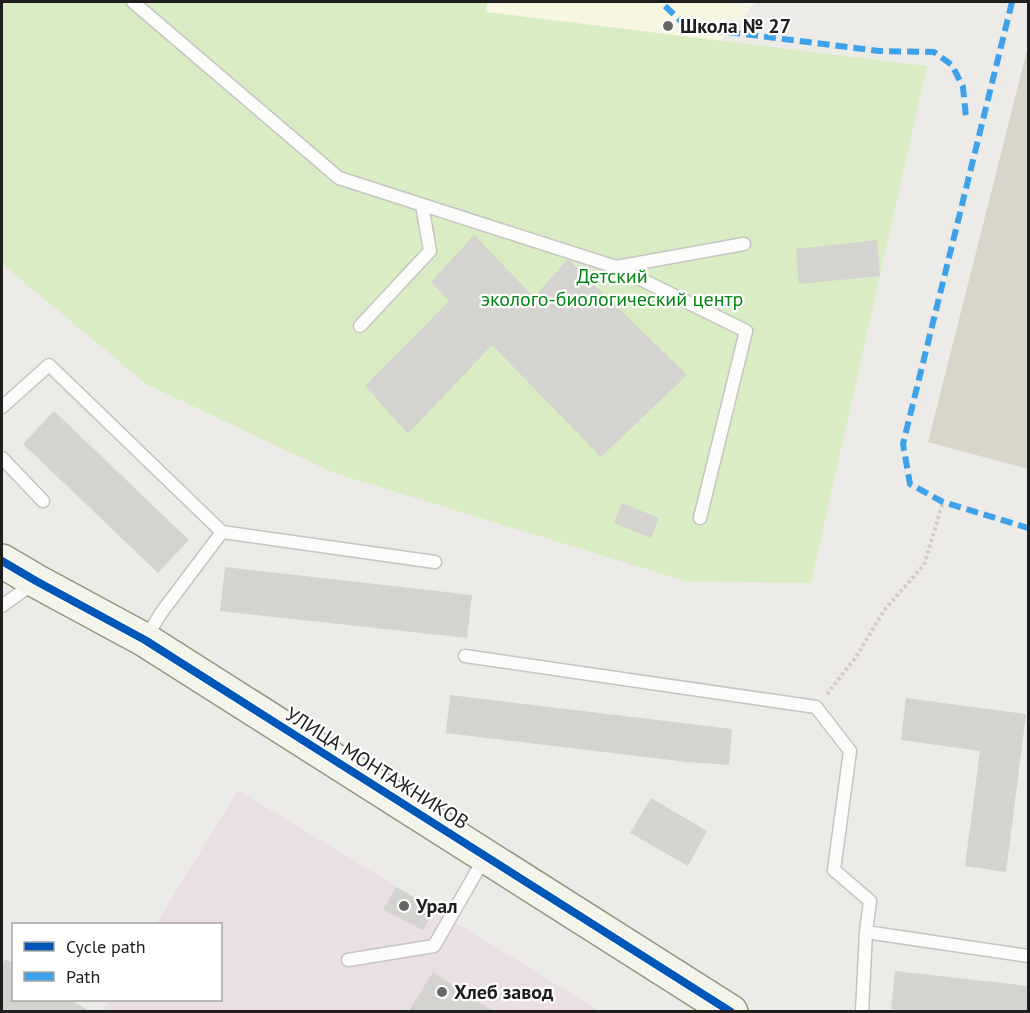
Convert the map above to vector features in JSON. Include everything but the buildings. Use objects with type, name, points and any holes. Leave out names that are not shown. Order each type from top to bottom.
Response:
[{"type":"street","name":"УЛИЦА МОНТАЖНИКОВ","points":[[2,561],[145,640],[731,1011]]},
{"type":"lane","points":[[134,2],[339,177],[616,267],[746,331],[700,518]]},
{"type":"lane","points":[[360,326],[430,251],[422,205]]},
{"type":"lane","points":[[616,267],[744,244]]},
{"type":"lane","points":[[2,407],[49,365],[222,531],[435,562]]},
{"type":"lane","points":[[2,459],[43,501]]},
{"type":"lane","points":[[145,640],[161,613],[222,531]]},
{"type":"lane","points":[[2,606],[36,581]]},
{"type":"lane","points":[[465,656],[816,707],[850,751],[834,870],[870,901],[862,1011]]},
{"type":"lane","points":[[348,960],[434,946],[486,856]]},
{"type":"lane","points":[[866,932],[1029,956]]},
{"type":"path","points":[[816,707],[856,657],[885,609],[924,565],[943,502]]},
{"type":"shaded area","name":"Школа № 27","points":[[487,2],[756,2],[721,41],[486,12]]},
{"type":"shaded area","points":[[1028,47],[1028,469],[928,442]]},
{"type":"shaded area","points":[[238,790],[600,1011],[103,1012],[109,1001],[222,1001],[222,923],[157,923]]},
{"type":"green space","name":"Детский эколого-биологический центр","points":[[2,2],[487,2],[486,12],[927,66],[811,583],[685,581],[334,473],[146,384],[2,264]]},
{"type":"marked path","points":[[1012,2],[903,444],[910,484],[943,502],[1028,528]]},
{"type":"marked path","points":[[665,6],[687,27],[879,51],[934,52],[952,65],[963,87],[966,117]]},
{"type":"cycle path","points":[[2,561],[145,640],[731,1012]]},
{"type":"place","name":"Школа № 27","points":[[668,26]]},
{"type":"place","name":"Урал","points":[[404,906]]},
{"type":"place","name":"Хлеб завод","points":[[442,992]]}]
